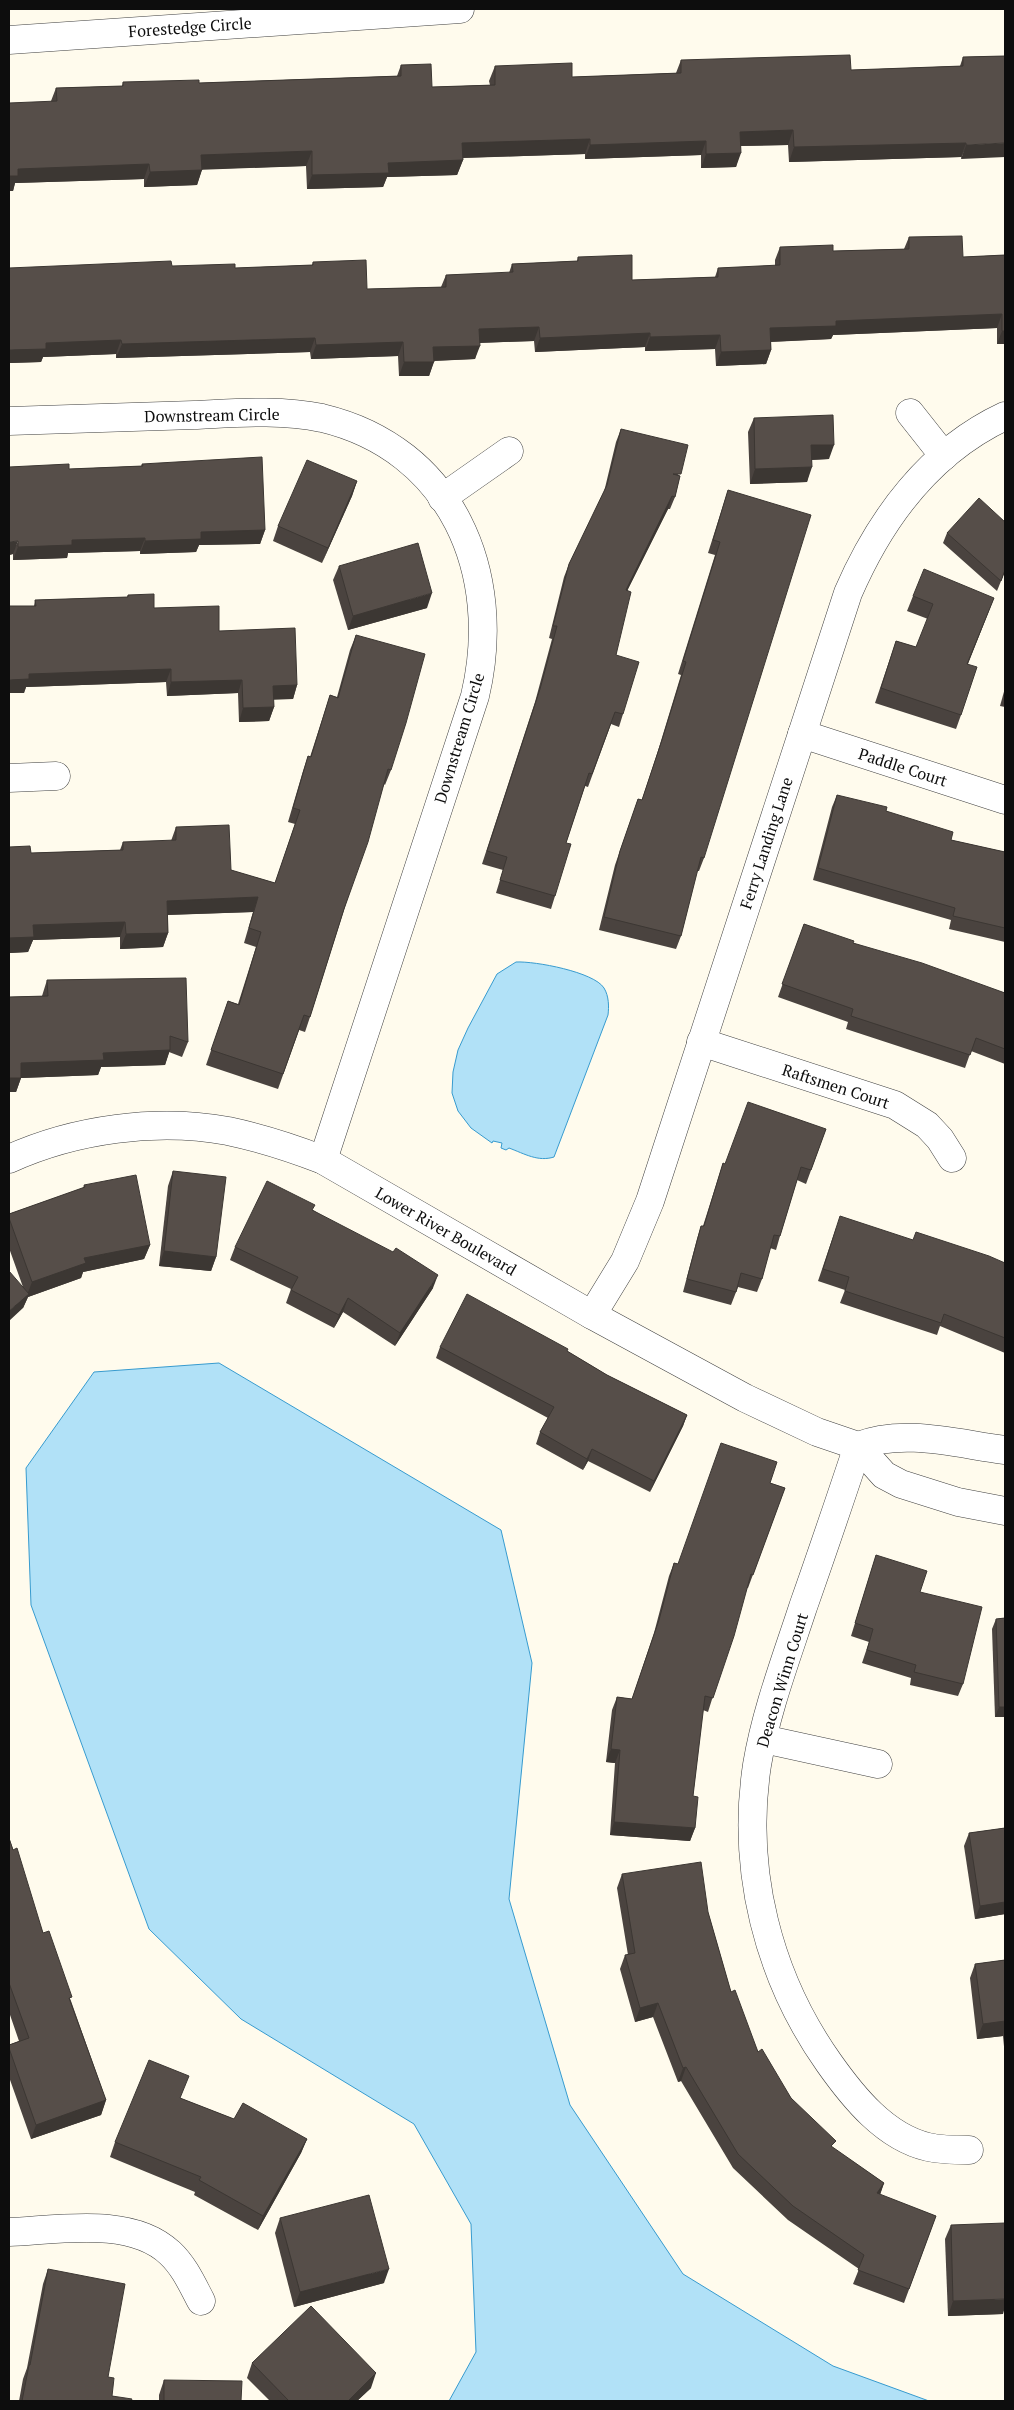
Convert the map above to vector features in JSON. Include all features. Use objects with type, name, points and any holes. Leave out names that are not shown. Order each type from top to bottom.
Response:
[{"type":"street","name":"Forestedge Circle","points":[[9,40],[460,9]]},
{"type":"street","name":"Downstream Circle","points":[[9,421],[268,412],[304,415],[349,427],[374,438],[412,465],[456,516],[475,563],[484,618],[481,670],[472,705],[323,1160]]},
{"type":"street","points":[[910,414],[944,456]]},
{"type":"street","name":"Ferry Landing Lane","points":[[592,1315],[625,1261],[638,1231],[848,593],[859,569],[884,523],[930,469],[944,456],[977,432],[1005,416]]},
{"type":"street","points":[[442,498],[509,452]]},
{"type":"street","name":"Paddle Court","points":[[802,734],[1005,800]]},
{"type":"street","points":[[9,778],[56,776]]},
{"type":"street","name":"Raftsmen Court","points":[[701,1042],[895,1105],[927,1125],[940,1139],[952,1158]]},
{"type":"street","name":"Lower River Boulevard","points":[[9,1159],[59,1141],[92,1133],[159,1126],[227,1131],[258,1138],[323,1160],[592,1315],[783,1417],[858,1446],[884,1475],[901,1484],[958,1502],[1005,1512]]},
{"type":"street","points":[[858,1446],[875,1440],[911,1438],[1005,1450]]},
{"type":"street","name":"Deacon Winn Court","points":[[858,1446],[788,1653],[757,1764],[752,1817],[752,1842],[758,1895],[773,1953],[802,2019],[820,2050],[851,2092],[887,2127],[905,2138],[927,2147],[969,2150]]},
{"type":"street","points":[[763,1739],[878,1764]]},
{"type":"street","points":[[9,2232],[97,2228],[137,2234],[169,2252],[181,2266],[201,2301]]},
{"type":"water","points":[[516,962],[536,963],[577,972],[598,982],[606,991],[608,998],[608,1015],[554,1157],[542,1159],[531,1157],[509,1148],[506,1150],[501,1148],[502,1143],[493,1141],[492,1143],[471,1128],[458,1111],[452,1093],[453,1072],[458,1050],[468,1028],[497,974]]},
{"type":"water","points":[[219,1363],[501,1530],[532,1663],[509,1899],[570,2105],[683,2274],[833,2366],[929,2401],[449,2401],[476,2352],[471,2224],[414,2124],[241,2019],[149,1929],[31,1605],[26,1468],[94,1372]]},
{"type":"building","points":[[850,55],[851,70],[963,66],[963,57],[1005,56],[1005,143],[794,147],[793,130],[740,132],[741,153],[706,154],[706,141],[590,145],[590,139],[462,143],[463,160],[388,163],[389,173],[312,175],[312,151],[201,155],[202,170],[150,172],[149,164],[18,169],[18,176],[9,176],[9,103],[57,101],[56,88],[123,86],[123,82],[199,80],[199,83],[401,76],[401,65],[431,64],[432,87],[495,85],[495,66],[572,63],[572,77],[681,73],[681,60]]},
{"type":"building","points":[[962,236],[963,257],[1005,255],[1005,331],[1002,331],[1002,314],[836,321],[836,326],[770,328],[771,350],[721,352],[720,335],[650,337],[650,333],[540,338],[539,327],[479,329],[480,346],[433,347],[434,362],[404,362],[403,342],[316,345],[315,338],[122,344],[121,340],[46,343],[46,349],[9,350],[9,268],[171,261],[172,266],[235,264],[235,268],[313,265],[313,262],[366,260],[367,289],[446,287],[446,275],[513,272],[512,264],[578,261],[578,257],[632,255],[632,280],[718,277],[718,268],[780,265],[780,247],[833,245],[833,251],[909,249],[909,237]]},
{"type":"building","points":[[833,415],[834,445],[811,445],[812,467],[755,469],[754,418]]},
{"type":"building","points":[[621,429],[688,445],[681,474],[673,474],[680,476],[675,497],[672,496],[626,590],[631,592],[616,655],[639,662],[623,714],[615,712],[592,774],[589,773],[566,843],[571,844],[555,896],[500,880],[507,857],[487,851],[540,689],[557,626],[553,626],[569,564],[607,485]]},
{"type":"building","points":[[262,457],[265,530],[201,532],[201,539],[145,541],[145,538],[72,540],[72,545],[18,547],[18,541],[9,542],[9,467],[69,464],[69,469],[143,466],[142,464]]},
{"type":"building","points":[[307,460],[357,481],[328,548],[278,526]]},
{"type":"building","points":[[728,490],[811,515],[704,858],[701,857],[681,936],[604,917],[620,851],[638,799],[642,800],[686,662],[683,661],[720,542],[713,540]]},
{"type":"building","points":[[979,498],[1005,522],[1005,570],[1001,581],[947,533]]},
{"type":"building","points":[[418,543],[432,593],[353,616],[339,566]]},
{"type":"building","points":[[924,569],[994,598],[967,664],[977,667],[961,715],[881,688],[896,641],[916,647],[933,604],[913,596]]},
{"type":"building","points":[[154,594],[154,608],[219,606],[219,631],[295,628],[297,685],[273,686],[274,707],[243,708],[242,680],[171,682],[171,669],[29,674],[29,679],[9,680],[9,606],[36,606],[35,600],[128,597],[128,595]]},
{"type":"building","points":[[356,635],[425,654],[406,723],[391,770],[388,769],[368,842],[344,909],[310,1017],[304,1015],[283,1074],[211,1050],[228,1001],[239,1005],[261,932],[249,928],[258,897],[167,901],[168,933],[126,934],[125,922],[33,925],[34,937],[9,938],[9,847],[30,846],[31,853],[123,850],[123,842],[176,840],[176,827],[229,825],[231,870],[275,883],[300,810],[293,808],[308,756],[311,757],[330,695],[338,698]]},
{"type":"building","points":[[837,795],[887,807],[886,811],[953,832],[951,840],[1005,852],[1005,928],[953,916],[955,908],[818,868]]},
{"type":"building","points":[[804,924],[854,941],[853,943],[922,963],[1005,993],[1005,1049],[976,1038],[970,1055],[851,1016],[853,1009],[782,984]]},
{"type":"building","points":[[186,978],[188,1042],[170,1036],[170,1050],[103,1053],[104,1060],[21,1063],[21,1078],[9,1078],[9,997],[48,996],[47,980]]},
{"type":"building","points":[[748,1102],[826,1129],[811,1170],[801,1167],[780,1236],[774,1235],[762,1279],[741,1273],[736,1292],[687,1279],[701,1226],[704,1226],[723,1163],[725,1164]]},
{"type":"building","points":[[173,1171],[226,1177],[216,1257],[164,1251]]},
{"type":"building","points":[[136,1175],[150,1245],[84,1258],[86,1263],[32,1282],[9,1214],[85,1187],[84,1185]]},
{"type":"building","points":[[267,1181],[315,1205],[312,1210],[393,1252],[396,1248],[438,1275],[400,1333],[348,1298],[339,1315],[291,1290],[298,1277],[235,1247]]},
{"type":"building","points":[[840,1216],[913,1240],[916,1232],[1005,1263],[1005,1338],[944,1314],[941,1323],[845,1291],[849,1277],[823,1269]]},
{"type":"building","points":[[9,1271],[29,1294],[9,1311]]},
{"type":"building","points":[[467,1294],[568,1349],[567,1351],[607,1375],[687,1415],[654,1481],[592,1449],[587,1459],[540,1432],[554,1407],[440,1347]]},
{"type":"building","points":[[721,1443],[777,1462],[770,1483],[785,1488],[753,1575],[751,1574],[734,1636],[713,1698],[705,1696],[693,1796],[698,1797],[695,1828],[614,1822],[620,1750],[611,1749],[617,1697],[632,1699],[659,1620],[674,1563],[678,1564]]},
{"type":"building","points":[[876,1555],[927,1571],[920,1592],[982,1607],[963,1684],[914,1672],[916,1665],[867,1650],[873,1629],[855,1623]]},
{"type":"building","points":[[1005,1618],[1005,1707],[999,1707],[996,1619]]},
{"type":"building","points":[[1005,1828],[1005,1902],[980,1906],[969,1833]]},
{"type":"building","points":[[9,1838],[13,1850],[17,1848],[43,1933],[49,1931],[72,1997],[69,1998],[106,2100],[36,2125],[9,2048],[9,2045],[29,2038],[9,1983]]},
{"type":"building","points":[[701,1862],[708,1912],[731,1992],[735,1990],[758,2052],[762,2049],[791,2098],[836,2141],[831,2146],[884,2183],[877,2193],[936,2216],[909,2289],[858,2270],[864,2255],[793,2206],[738,2154],[686,2067],[683,2068],[658,2003],[640,2008],[625,1955],[635,1953],[622,1874]]},
{"type":"building","points":[[1005,1960],[1005,2021],[983,2024],[975,1964]]},
{"type":"building","points":[[149,2060],[189,2076],[180,2098],[234,2119],[243,2103],[307,2139],[263,2216],[199,2180],[201,2177],[115,2142]]},
{"type":"building","points":[[369,2195],[389,2269],[300,2292],[280,2218]]},
{"type":"building","points":[[1005,2223],[1005,2299],[953,2301],[951,2225]]},
{"type":"building","points":[[48,2269],[125,2284],[108,2377],[114,2378],[112,2396],[132,2399],[131,2401],[22,2401]]},
{"type":"building","points":[[311,2306],[376,2373],[348,2401],[289,2401],[252,2363]]},
{"type":"building","points":[[164,2380],[242,2381],[241,2401],[164,2401]]}]
